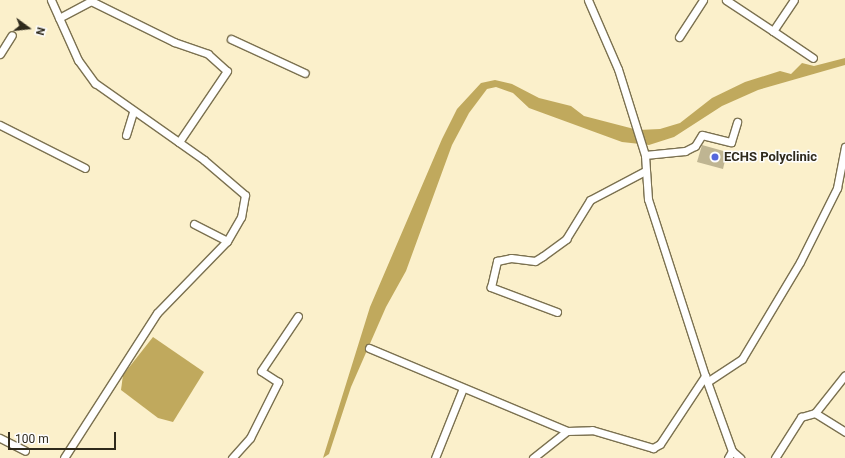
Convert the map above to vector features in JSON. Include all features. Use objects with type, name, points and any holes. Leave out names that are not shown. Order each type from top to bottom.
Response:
[{"type":"street","points":[[51,0],[78,60],[96,83],[133,112],[179,142],[245,194],[241,217],[227,241],[157,313],[64,458]]},
{"type":"street","points":[[59,18],[92,0],[174,42],[208,54],[227,71],[179,142]]},
{"type":"street","points":[[588,0],[618,69],[638,130],[645,155],[648,199],[706,379],[732,450],[740,458]]},
{"type":"street","points":[[679,37],[703,0]]},
{"type":"street","points":[[726,0],[813,58]]},
{"type":"street","points":[[773,31],[794,0]]},
{"type":"street","points":[[0,54],[12,35]]},
{"type":"street","points":[[231,39],[305,73]]},
{"type":"street","points":[[126,135],[133,112]]},
{"type":"street","points":[[645,155],[685,151],[695,146],[702,135],[731,142],[737,122]]},
{"type":"street","points":[[0,125],[85,168]]},
{"type":"street","points":[[369,348],[568,431],[592,430],[653,448],[660,444],[706,379],[742,358],[800,262],[837,188],[845,147]]},
{"type":"street","points":[[557,312],[491,287],[497,261],[511,258],[535,260],[543,256],[566,240],[590,200],[645,171]]},
{"type":"street","points":[[194,224],[227,241]]},
{"type":"street","points":[[232,458],[250,438],[278,382],[261,371],[298,316]]},
{"type":"street","points":[[775,458],[801,417],[815,413],[845,375]]},
{"type":"street","points":[[435,458],[463,388]]},
{"type":"street","points":[[815,413],[845,432]]},
{"type":"street","points":[[532,458],[568,431]]},
{"type":"street","points":[[0,438],[25,451]]},
{"type":"street","points":[[728,458],[732,450]]},
{"type":"shaded area","points":[[845,58],[845,65],[758,90],[722,106],[674,137],[649,145],[622,142],[529,108],[513,93],[496,87],[487,89],[469,113],[452,145],[406,271],[386,307],[351,387],[329,454],[323,458],[370,307],[442,139],[457,109],[481,83],[495,80],[512,84],[539,98],[571,106],[584,116],[638,130],[660,129],[680,123],[712,98],[745,82],[780,71],[791,74],[802,63],[814,66]]},
{"type":"shaded area","points":[[153,337],[204,372],[173,422],[158,418],[121,390],[123,375]]},
{"type":"building","points":[[702,145],[727,152],[723,169],[697,162]]},
{"type":"place","name":"ECHS Polyclinic","points":[[715,157]]}]
